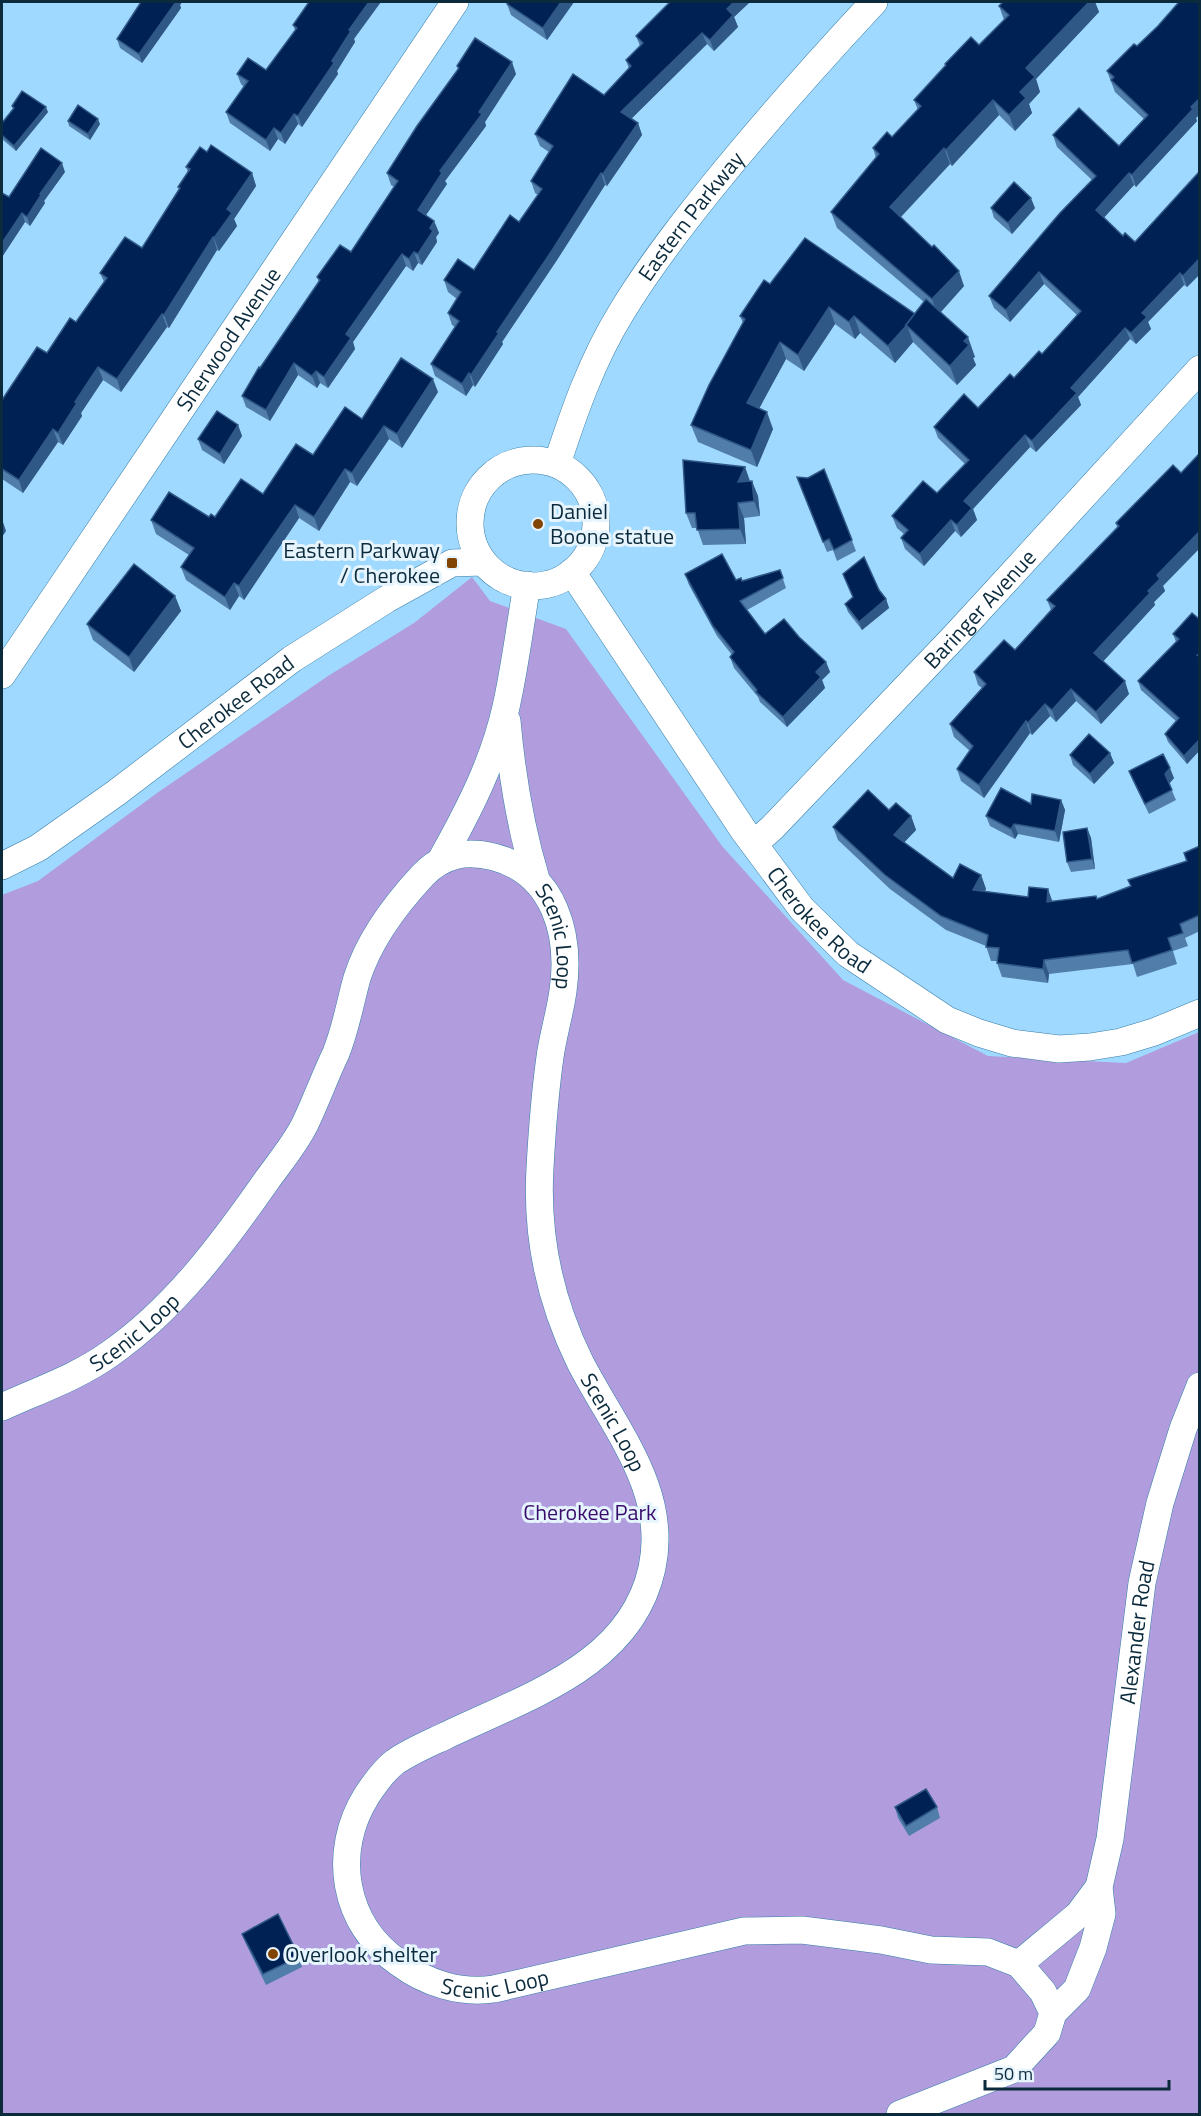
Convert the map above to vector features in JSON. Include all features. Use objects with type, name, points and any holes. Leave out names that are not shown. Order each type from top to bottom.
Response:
[{"type":"street","name":"Sherwood Avenue","points":[[2,675],[455,2]]},
{"type":"street","name":"Eastern Parkway","points":[[557,464],[578,400],[592,368],[620,315],[661,251],[748,143],[874,2]]},
{"type":"street","name":"Baringer Avenue","points":[[754,844],[772,828],[955,636],[1200,369]]},
{"type":"street","points":[[535,459],[557,464],[578,478],[590,495],[596,526],[590,551],[572,572],[553,582],[532,586],[506,580],[483,562],[471,539],[471,507],[485,481],[505,465],[535,459]]},
{"type":"street","name":"Cherokee Road","points":[[2,866],[38,848],[116,793],[292,659],[387,599],[452,563],[483,562]]},
{"type":"street","name":"Cherokee Road","points":[[572,572],[754,844],[802,909],[848,954],[947,1020],[1012,1043],[1059,1049],[1090,1047],[1121,1042],[1154,1032],[1200,1013]]},
{"type":"street","points":[[442,858],[475,798],[506,708],[527,585]]},
{"type":"street","points":[[506,708],[513,782],[521,824],[536,879]]},
{"type":"street","name":"Scenic Loop","points":[[2,1407],[75,1375],[110,1354],[162,1310],[198,1272],[246,1210],[303,1129],[343,1035],[359,973],[372,943],[424,874],[442,858],[462,853],[493,857],[520,868],[536,879],[552,904],[563,936],[566,956],[564,989],[550,1056],[541,1147],[539,1215],[542,1245],[549,1280],[571,1341],[626,1442],[647,1488],[655,1522],[652,1568],[633,1618],[617,1639],[599,1655],[553,1684],[421,1747],[391,1765],[381,1775],[356,1815],[347,1845],[346,1876],[357,1910],[374,1939],[385,1952],[404,1967],[440,1984],[476,1991],[568,1973],[744,1931],[802,1930],[881,1940],[931,1950],[988,1952],[1019,1964],[1043,1992],[1053,2013]]},
{"type":"street","name":"Alexander Road","points":[[1053,2013],[1077,1989],[1093,1948],[1102,1914],[1099,1887],[1110,1839],[1142,1583],[1160,1503],[1183,1429],[1200,1386]]},
{"type":"street","name":"Alexander Road","points":[[1019,1964],[1078,1915],[1099,1887]]},
{"type":"street","points":[[900,2115],[1014,2069],[1047,2033],[1053,2013]]},
{"type":"green space","name":"Cherokee Park","points":[[472,577],[490,601],[566,629],[722,846],[843,980],[988,1056],[1126,1063],[1199,1032],[1199,2114],[2,2114],[2,895],[38,881],[157,793],[328,676],[414,623]]},
{"type":"building","points":[[141,2],[176,2],[139,54],[117,39]]},
{"type":"building","points":[[309,2],[369,2],[349,30],[351,31],[332,61],[334,63],[298,116],[294,114],[281,133],[274,128],[266,140],[226,112],[248,81],[237,74],[248,58],[266,70],[297,28],[293,25]]},
{"type":"building","points":[[509,2],[561,2],[543,28],[507,4]]},
{"type":"building","points":[[670,2],[734,2],[727,9],[733,15],[710,40],[702,33],[621,112],[638,123],[603,174],[601,173],[497,332],[499,333],[471,375],[469,373],[462,384],[431,364],[459,321],[448,313],[461,292],[444,280],[458,259],[474,270],[510,215],[519,222],[542,189],[531,181],[553,146],[535,134],[573,74],[604,95],[631,66],[626,60],[643,43],[636,36]]},
{"type":"building","points":[[1003,2],[1089,2],[1026,68],[1035,77],[1020,92],[1026,98],[1009,115],[993,100],[946,150],[944,148],[890,207],[932,247],[934,245],[959,271],[932,299],[831,212],[879,154],[873,148],[887,132],[892,137],[921,106],[914,100],[945,64],[971,37],[979,45],[1009,15],[999,6]]},
{"type":"building","points":[[1179,2],[1200,2],[1200,98],[1191,107],[1193,109],[1132,175],[1129,173],[1096,210],[1123,236],[1125,233],[1135,242],[1200,171],[1200,258],[1183,276],[1180,273],[1142,313],[1147,317],[1131,333],[1125,328],[1071,388],[1077,393],[1032,441],[1025,435],[964,501],[972,508],[957,525],[951,520],[920,554],[901,538],[908,530],[892,516],[923,481],[937,493],[969,460],[934,427],[964,394],[978,408],[1010,374],[1014,378],[1039,351],[1042,354],[1081,311],[1039,272],[1006,310],[989,296],[1060,213],[1096,176],[1053,135],[1079,108],[1119,146],[1148,115],[1111,80],[1114,77],[1107,71],[1134,44],[1137,46],[1158,26]]},
{"type":"building","points":[[475,38],[512,62],[479,112],[482,114],[440,171],[442,173],[418,210],[434,221],[430,228],[433,231],[418,254],[414,252],[409,259],[402,254],[346,334],[351,338],[324,377],[316,371],[312,376],[294,363],[266,410],[242,396],[259,367],[320,280],[317,277],[340,245],[351,252],[398,181],[387,173],[417,126],[459,68],[457,66]]},
{"type":"building","points":[[22,91],[46,107],[14,146],[2,135],[2,123],[14,108],[12,106]]},
{"type":"building","points":[[78,105],[98,119],[88,134],[68,121]]},
{"type":"building","points":[[211,145],[252,173],[227,209],[232,213],[213,237],[164,315],[162,314],[117,379],[98,367],[58,433],[53,429],[19,480],[2,469],[2,400],[37,347],[47,353],[70,318],[76,322],[107,278],[100,273],[125,237],[142,248],[180,188],[178,187],[190,169],[186,167],[200,147],[207,152]]},
{"type":"building","points":[[41,148],[62,163],[27,217],[22,213],[2,243],[2,193],[9,197]]},
{"type":"building","points":[[1014,182],[1031,198],[1008,223],[991,208]]},
{"type":"building","points":[[805,238],[915,314],[888,346],[854,316],[849,322],[829,307],[798,355],[780,342],[747,403],[767,412],[751,450],[691,425],[709,385],[745,319],[740,316],[764,280],[770,284]]},
{"type":"building","points":[[926,299],[968,337],[964,341],[969,345],[950,366],[906,325]]},
{"type":"building","points":[[401,358],[433,379],[397,434],[384,426],[352,473],[345,469],[314,517],[295,505],[239,586],[234,583],[225,597],[181,567],[194,548],[151,520],[169,492],[209,517],[211,514],[215,517],[241,479],[263,494],[296,444],[313,455],[345,407],[362,419]]},
{"type":"building","points":[[217,411],[238,425],[220,454],[198,439]]},
{"type":"building","points":[[1200,453],[1200,531],[1157,575],[1160,579],[1148,591],[1150,593],[1094,653],[1125,681],[1096,712],[1071,689],[1052,710],[1045,704],[1028,723],[1026,721],[979,785],[957,769],[973,746],[950,724],[986,684],[974,672],[1004,640],[1015,650],[1055,606],[1047,600],[1119,526],[1116,523],[1173,465],[1181,473]]},
{"type":"building","points":[[683,460],[745,467],[738,482],[752,481],[754,501],[738,503],[740,529],[697,530],[695,513],[686,513]]},
{"type":"building","points":[[824,469],[852,540],[834,550],[829,539],[823,542],[797,477],[808,478]]},
{"type":"building","points":[[722,554],[736,580],[741,578],[742,581],[780,570],[783,578],[740,601],[765,634],[784,619],[799,637],[826,662],[816,672],[821,677],[783,717],[756,692],[757,690],[730,657],[734,652],[713,626],[685,574]]},
{"type":"building","points":[[864,557],[879,590],[886,599],[859,622],[845,604],[853,597],[843,574]]},
{"type":"building","points":[[134,564],[175,596],[129,657],[87,624]]},
{"type":"building","points":[[1192,613],[1200,617],[1200,653],[1197,655],[1200,657],[1200,739],[1184,756],[1165,734],[1179,718],[1138,681],[1179,639],[1173,634]]},
{"type":"building","points":[[1089,734],[1110,753],[1090,774],[1070,755]]},
{"type":"building","points":[[1163,754],[1170,768],[1165,774],[1172,790],[1145,804],[1129,771]]},
{"type":"building","points":[[1001,788],[1031,804],[1032,794],[1061,800],[1055,831],[1014,824],[1011,829],[986,816]]},
{"type":"building","points":[[868,790],[889,810],[896,803],[911,816],[894,835],[953,878],[960,864],[981,875],[973,890],[1028,897],[1029,887],[1048,889],[1047,902],[1096,896],[1097,899],[1131,886],[1128,880],[1187,861],[1184,853],[1200,846],[1200,915],[1180,924],[1183,933],[1168,938],[1172,950],[1132,963],[1128,950],[1044,960],[1043,969],[997,963],[999,948],[986,947],[988,935],[941,916],[885,875],[833,827]]},
{"type":"building","points":[[1087,828],[1092,859],[1067,862],[1063,832]]},
{"type":"building","points":[[926,1789],[937,1807],[906,1826],[895,1807]]},
{"type":"building","name":"Overlook shelter","points":[[278,1914],[299,1957],[263,1974],[242,1934]]},
{"type":"place","name":"Daniel Boone statue","points":[[538,524]]},
{"type":"place","name":"Eastern Parkway / Cherokee","points":[[452,563]]},
{"type":"place","name":"Overlook shelter","points":[[273,1954]]}]
